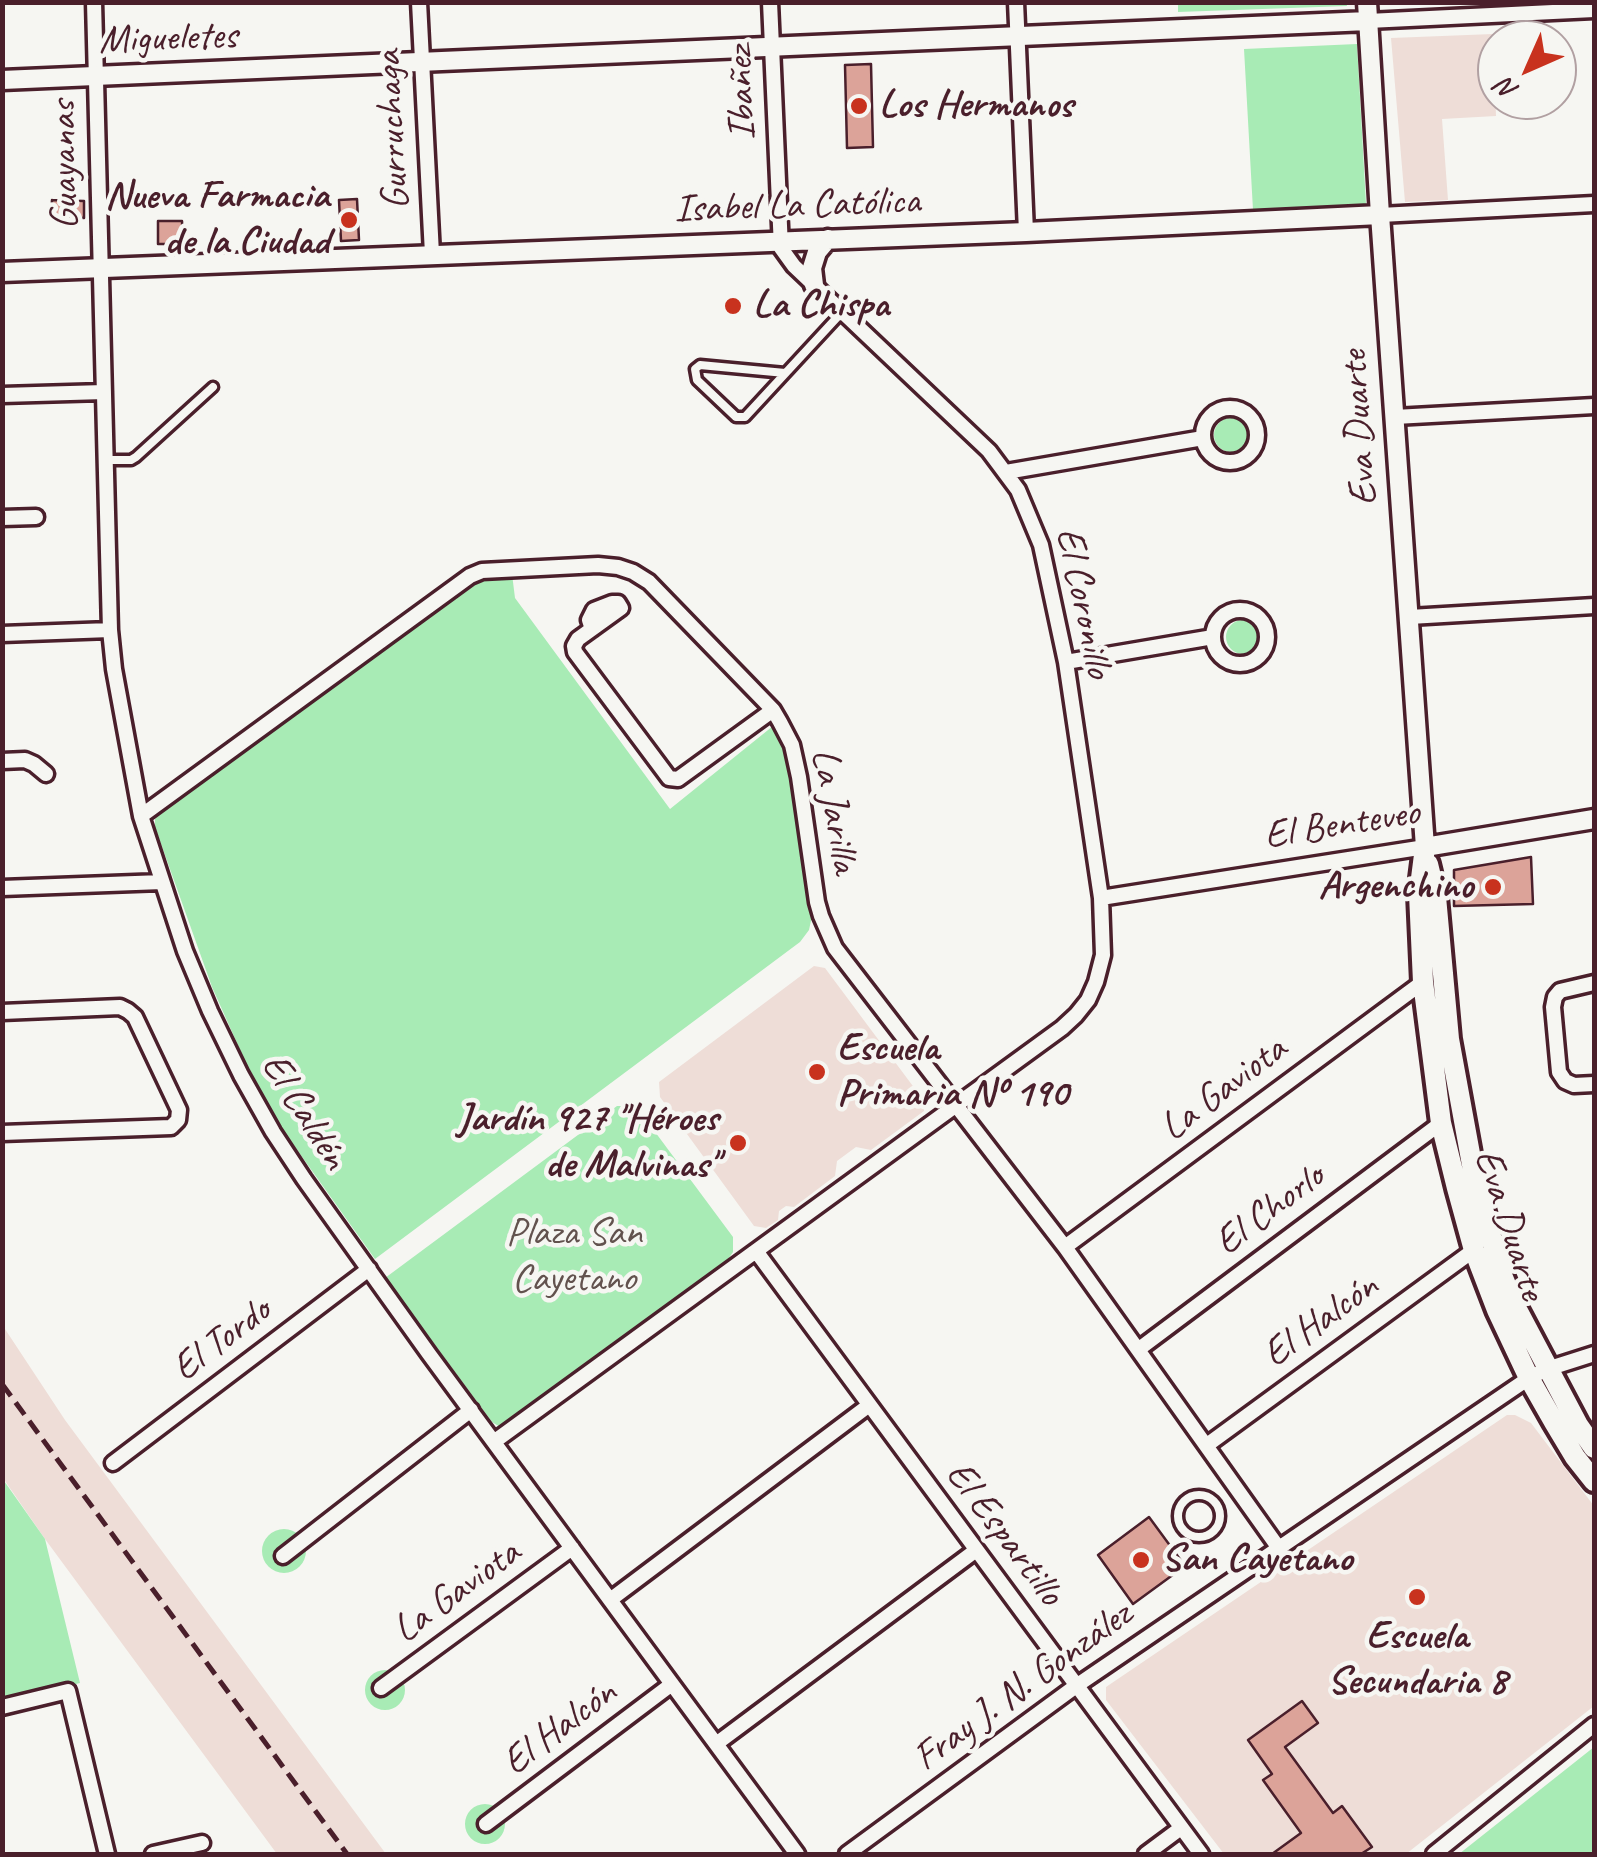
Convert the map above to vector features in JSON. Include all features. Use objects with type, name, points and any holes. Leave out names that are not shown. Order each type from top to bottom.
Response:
[{"type":"main road","name":"Eva Duarte","points":[[1424,847],[1419,894],[1423,982],[1441,1123],[1474,1250],[1497,1310],[1538,1374],[1594,1448]]},
{"type":"main road","name":"Eva Duarte","points":[[1424,847],[1436,897],[1449,1038],[1475,1181],[1502,1276],[1538,1374],[1576,1457],[1594,1482]]},
{"type":"street","name":"Guayanas","points":[[94,2],[100,267]]},
{"type":"street","name":"Gurruchaga","points":[[418,2],[432,254]]},
{"type":"street","name":"Ibañez","points":[[770,2],[780,240]]},
{"type":"street","points":[[1016,2],[1026,232]]},
{"type":"street","name":"Migueletes","points":[[2,80],[1018,36],[1368,12],[1594,10]]},
{"type":"street","name":"Eva Duarte","points":[[1368,12],[1424,847]]},
{"type":"street","name":"Isabel La Católica","points":[[2,272],[1026,232],[1594,204]]},
{"type":"street","points":[[814,285],[812,268],[817,252],[828,239]]},
{"type":"street","name":"El Coronillo","points":[[495,1441],[1062,1028],[1088,1000],[1103,955],[1100,898],[1066,662],[1042,545],[1030,514],[989,451],[786,258],[780,240]]},
{"type":"street","name":"El Caldén","points":[[100,267],[114,669],[141,816],[185,951],[210,1011],[273,1132],[793,1853]]},
{"type":"street","points":[[2,394],[104,392]]},
{"type":"street","points":[[1394,416],[1594,406]]},
{"type":"street","points":[[1006,472],[1203,438]]},
{"type":"street","points":[[2,518],[36,517]]},
{"type":"street","name":"La Jarilla","points":[[141,816],[460,582],[482,570],[598,565],[618,567],[649,582],[773,710],[792,746],[817,902],[828,934],[846,965],[1065,1247],[1278,1547]]},
{"type":"street","points":[[1410,617],[1594,606]]},
{"type":"street","points":[[592,628],[578,638],[575,652],[669,778],[678,779],[773,710]]},
{"type":"street","points":[[2,634],[110,630]]},
{"type":"street","points":[[1066,662],[1213,637]]},
{"type":"street","points":[[2,761],[26,760],[46,774]]},
{"type":"street","name":"El Benteveo","points":[[1100,898],[1594,819]]},
{"type":"street","points":[[2,888],[162,882]]},
{"type":"street","name":"La Gaviota","points":[[1065,1247],[1423,982]]},
{"type":"street","points":[[1594,983],[1560,991],[1553,1007],[1559,1072],[1574,1085],[1594,1084]]},
{"type":"street","points":[[2,1012],[120,1007],[136,1017],[179,1110],[172,1127],[2,1133]]},
{"type":"street","name":"El Chorlo","points":[[1138,1348],[1441,1123]]},
{"type":"street","name":"El Halcón","points":[[1206,1446],[1474,1250]]},
{"type":"street","name":"El Espartillo","points":[[756,1251],[1201,1854]]},
{"type":"street","name":"El Tordo","points":[[114,1463],[369,1269]]},
{"type":"street","name":"Fray J. N. González","points":[[847,1854],[1076,1686],[1278,1547],[1538,1374],[1594,1354]]},
{"type":"street","points":[[610,1600],[868,1406]]},
{"type":"street","points":[[282,1556],[470,1410]]},
{"type":"street","name":"La Gaviota","points":[[381,1688],[572,1548]]},
{"type":"street","points":[[716,1744],[975,1550]]},
{"type":"street","name":"El Halcón","points":[[486,1824],[672,1684]]},
{"type":"street","points":[[2,1708],[68,1691],[107,1854]]},
{"type":"street","points":[[1434,1854],[1594,1725]]},
{"type":"street","points":[[1146,1854],[1182,1828]]},
{"type":"street","points":[[153,1854],[202,1843]]},
{"type":"lane","points":[[785,373],[700,365],[695,369],[698,380],[736,417],[745,418],[842,312]]},
{"type":"lane","points":[[106,460],[136,457],[213,387]]},
{"type":"lane","points":[[1216,1504],[1237,1489]]},
{"type":"lane","points":[[1197,1495],[1216,1504],[1219,1523],[1211,1534],[1199,1538],[1186,1534],[1178,1514],[1184,1501],[1197,1495]]},
{"type":"shaded area","points":[[1477,35],[1477,117],[1442,119],[1448,200],[1405,202],[1391,38]]},
{"type":"shaded area","name":"Escuela Primaria Nº 190","points":[[814,966],[825,968],[924,1101],[924,1111],[871,1150],[856,1147],[837,1161],[835,1176],[794,1207],[786,1206],[779,1211],[778,1220],[766,1228],[754,1226],[660,1097],[659,1082]]},
{"type":"shaded area","points":[[3,1326],[65,1420],[386,1854],[277,1854],[45,1539],[3,1478]]},
{"type":"shaded area","name":"Escuela Secundaria 8","points":[[1507,1415],[1531,1423],[1594,1506],[1594,1706],[1406,1854],[1224,1854],[1106,1700],[1106,1687]]},
{"type":"green space","points":[[1346,2],[1347,6],[1178,12],[1178,3]]},
{"type":"green space","points":[[1357,44],[1366,204],[1253,210],[1244,49]]},
{"type":"green space","points":[[1231,418],[1243,423],[1248,435],[1243,447],[1231,452],[1219,447],[1214,435],[1219,423]]},
{"type":"green space","points":[[512,574],[515,598],[670,809],[773,726],[781,735],[789,764],[812,916],[809,930],[800,942],[375,1259],[280,1126],[245,1061],[212,987],[155,819],[471,583]]},
{"type":"green space","points":[[1243,620],[1255,625],[1260,637],[1255,649],[1243,654],[1231,649],[1226,637],[1231,625]]},
{"type":"green space","name":"Plaza San Cayetano","points":[[617,1106],[630,1106],[644,1117],[733,1237],[733,1252],[724,1265],[500,1427],[492,1422],[385,1278]]},
{"type":"green space","points":[[2,1478],[45,1539],[80,1683],[3,1702]]},
{"type":"green space","points":[[284,1529],[300,1535],[306,1551],[300,1567],[284,1573],[268,1567],[262,1551],[268,1535]]},
{"type":"green space","points":[[385,1670],[399,1676],[405,1690],[399,1704],[385,1710],[371,1704],[365,1690],[371,1676]]},
{"type":"green space","points":[[1594,1747],[1594,1854],[1459,1854]]},
{"type":"green space","points":[[485,1804],[499,1810],[505,1824],[499,1838],[485,1844],[471,1838],[465,1824],[471,1810]]},
{"type":"building","name":"Los Hermanos","points":[[871,64],[873,147],[847,148],[845,65]]},
{"type":"building","name":"Nueva Farmacia de la Ciudad","points":[[357,199],[359,240],[341,241],[339,200]]},
{"type":"building","points":[[52,200],[84,201],[84,218],[51,217]]},
{"type":"building","points":[[158,221],[182,221],[183,244],[158,244]]},
{"type":"building","name":"Argenchino","points":[[1531,857],[1533,904],[1454,906],[1454,870]]},
{"type":"building","name":"San Cayetano","points":[[1149,1517],[1185,1566],[1133,1604],[1098,1555]]},
{"type":"building","points":[[1302,1701],[1318,1723],[1285,1747],[1333,1813],[1342,1806],[1372,1847],[1361,1854],[1272,1854],[1301,1833],[1263,1780],[1272,1774],[1248,1740]]},
{"type":"railway","points":[[2,1384],[347,1854]]},
{"type":"place","name":"Los Hermanos","points":[[859,106]]},
{"type":"place","name":"Nueva Farmacia de la Ciudad","points":[[349,220]]},
{"type":"place","name":"La Chispa","points":[[733,306]]},
{"type":"place","name":"Argenchino","points":[[1493,887]]},
{"type":"place","name":"Escuela Primaria Nº 190","points":[[817,1072]]},
{"type":"place","name":"Jardín 927 \"Héroes de Malvinas\"","points":[[738,1143]]},
{"type":"place","name":"San Cayetano","points":[[1141,1560]]},
{"type":"place","name":"Escuela Secundaria 8","points":[[1417,1597]]}]
